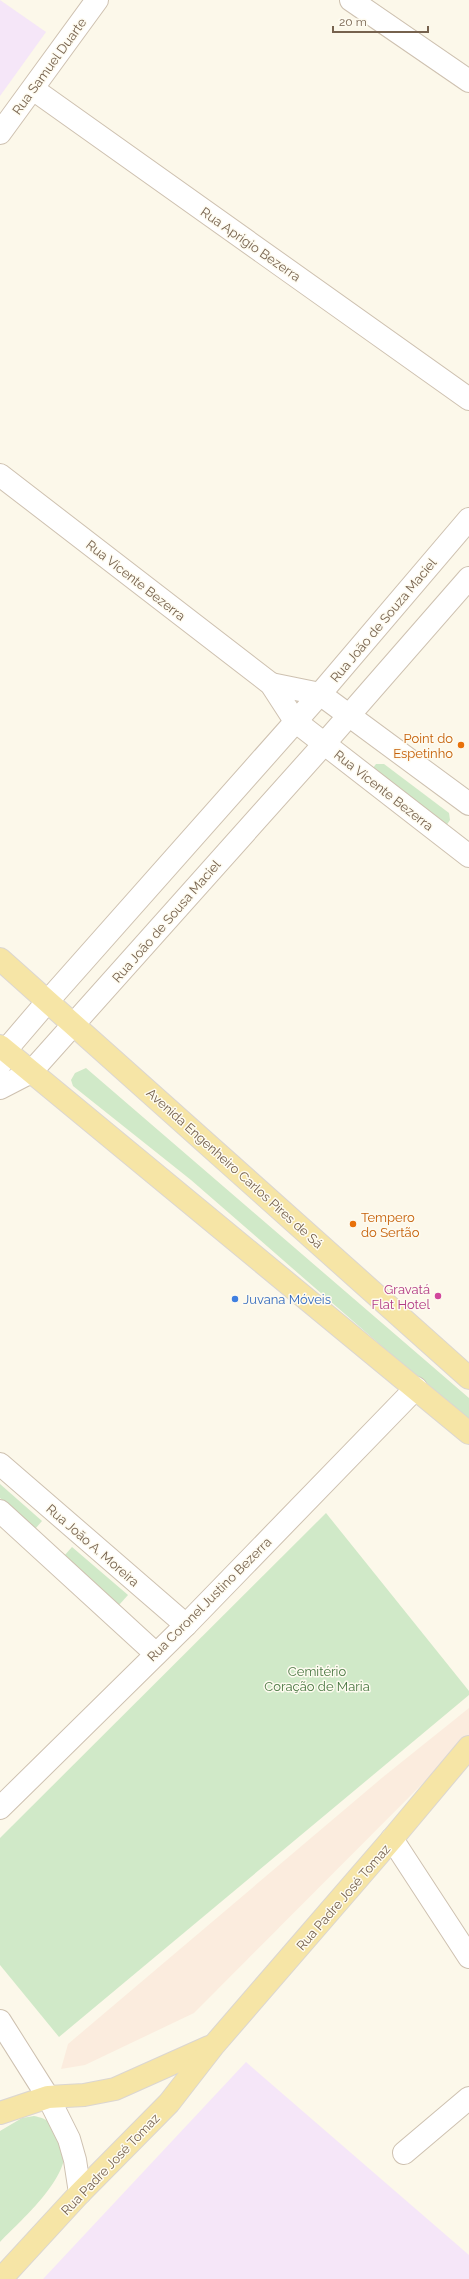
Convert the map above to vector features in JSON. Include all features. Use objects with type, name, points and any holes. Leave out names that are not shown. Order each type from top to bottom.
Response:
[{"type":"main road","name":"Avenida Engenheiro Carlos Pires de Sá","points":[[0,959],[469,1378]]},
{"type":"main road","points":[[2,1054],[31,1072],[469,1433]]},
{"type":"main road","name":"Rua Padre José Tomaz","points":[[1,2279],[80,2193],[169,2103],[214,2045],[392,1839],[469,1747]]},
{"type":"main road","name":"Rua Padre José Tomaz","points":[[0,2113],[48,2097],[84,2095],[115,2089],[151,2075],[214,2045]]},
{"type":"street","name":"Rua Samuel Duarte","points":[[0,133],[97,0]]},
{"type":"street","points":[[351,0],[469,81]]},
{"type":"street","name":"Rua Aprigio Bezerra","points":[[33,89],[469,398]]},
{"type":"street","name":"Rua Vicente Bezerra","points":[[0,475],[271,684],[295,721],[469,856]]},
{"type":"street","name":"Rua João de Souza Maciel","points":[[295,721],[320,694],[469,519]]},
{"type":"street","points":[[324,744],[469,578]]},
{"type":"street","name":"Rua Vicente Bezerra","points":[[271,684],[320,694],[469,804]]},
{"type":"street","points":[[2,1054],[295,721]]},
{"type":"street","name":"Rua João de Sousa Maciel","points":[[0,1088],[31,1072],[324,744]]},
{"type":"street","name":"Rua Coronel Justino Bezerra","points":[[0,1808],[186,1625],[416,1388]]},
{"type":"street","name":"Rua João A. Moreira","points":[[0,1464],[186,1625]]},
{"type":"street","points":[[0,1511],[156,1654]]},
{"type":"street","points":[[392,1839],[469,1957]]},
{"type":"street","points":[[0,2021],[48,2097],[69,2139],[75,2160],[80,2193]]},
{"type":"street","points":[[404,2153],[469,2098]]},
{"type":"shaded area","points":[[0,0],[46,32],[0,96]]},
{"type":"shaded area","points":[[469,1708],[469,1737],[194,2013],[85,2065],[61,2069],[68,2044],[383,1777]]},
{"type":"shaded area","points":[[246,2062],[469,2255],[469,2279],[43,2279]]},
{"type":"green space","points":[[376,764],[384,764],[449,813],[450,820],[446,826],[370,772]]},
{"type":"green space","points":[[86,1068],[469,1398],[469,1422],[191,1180],[73,1086],[71,1080],[75,1073]]},
{"type":"green space","points":[[0,1484],[42,1521],[35,1529],[0,1498]]},
{"type":"green space","name":"Cemitério Coração de Maria","points":[[326,1513],[469,1691],[469,1695],[59,2037],[0,1965],[0,1838]]},
{"type":"green space","points":[[72,1547],[128,1595],[119,1605],[64,1556]]},
{"type":"green space","points":[[34,2116],[50,2122],[58,2132],[65,2148],[64,2160],[59,2173],[41,2199],[0,2242],[0,2131],[22,2118]]},
{"type":"place","name":"Point do Espetinho","points":[[461,745]]},
{"type":"place","name":"Tempero do Sertão","points":[[353,1224]]},
{"type":"place","name":"Gravatá Flat Hotel","points":[[438,1296]]},
{"type":"place","name":"Juvana Móveis","points":[[235,1299]]}]
